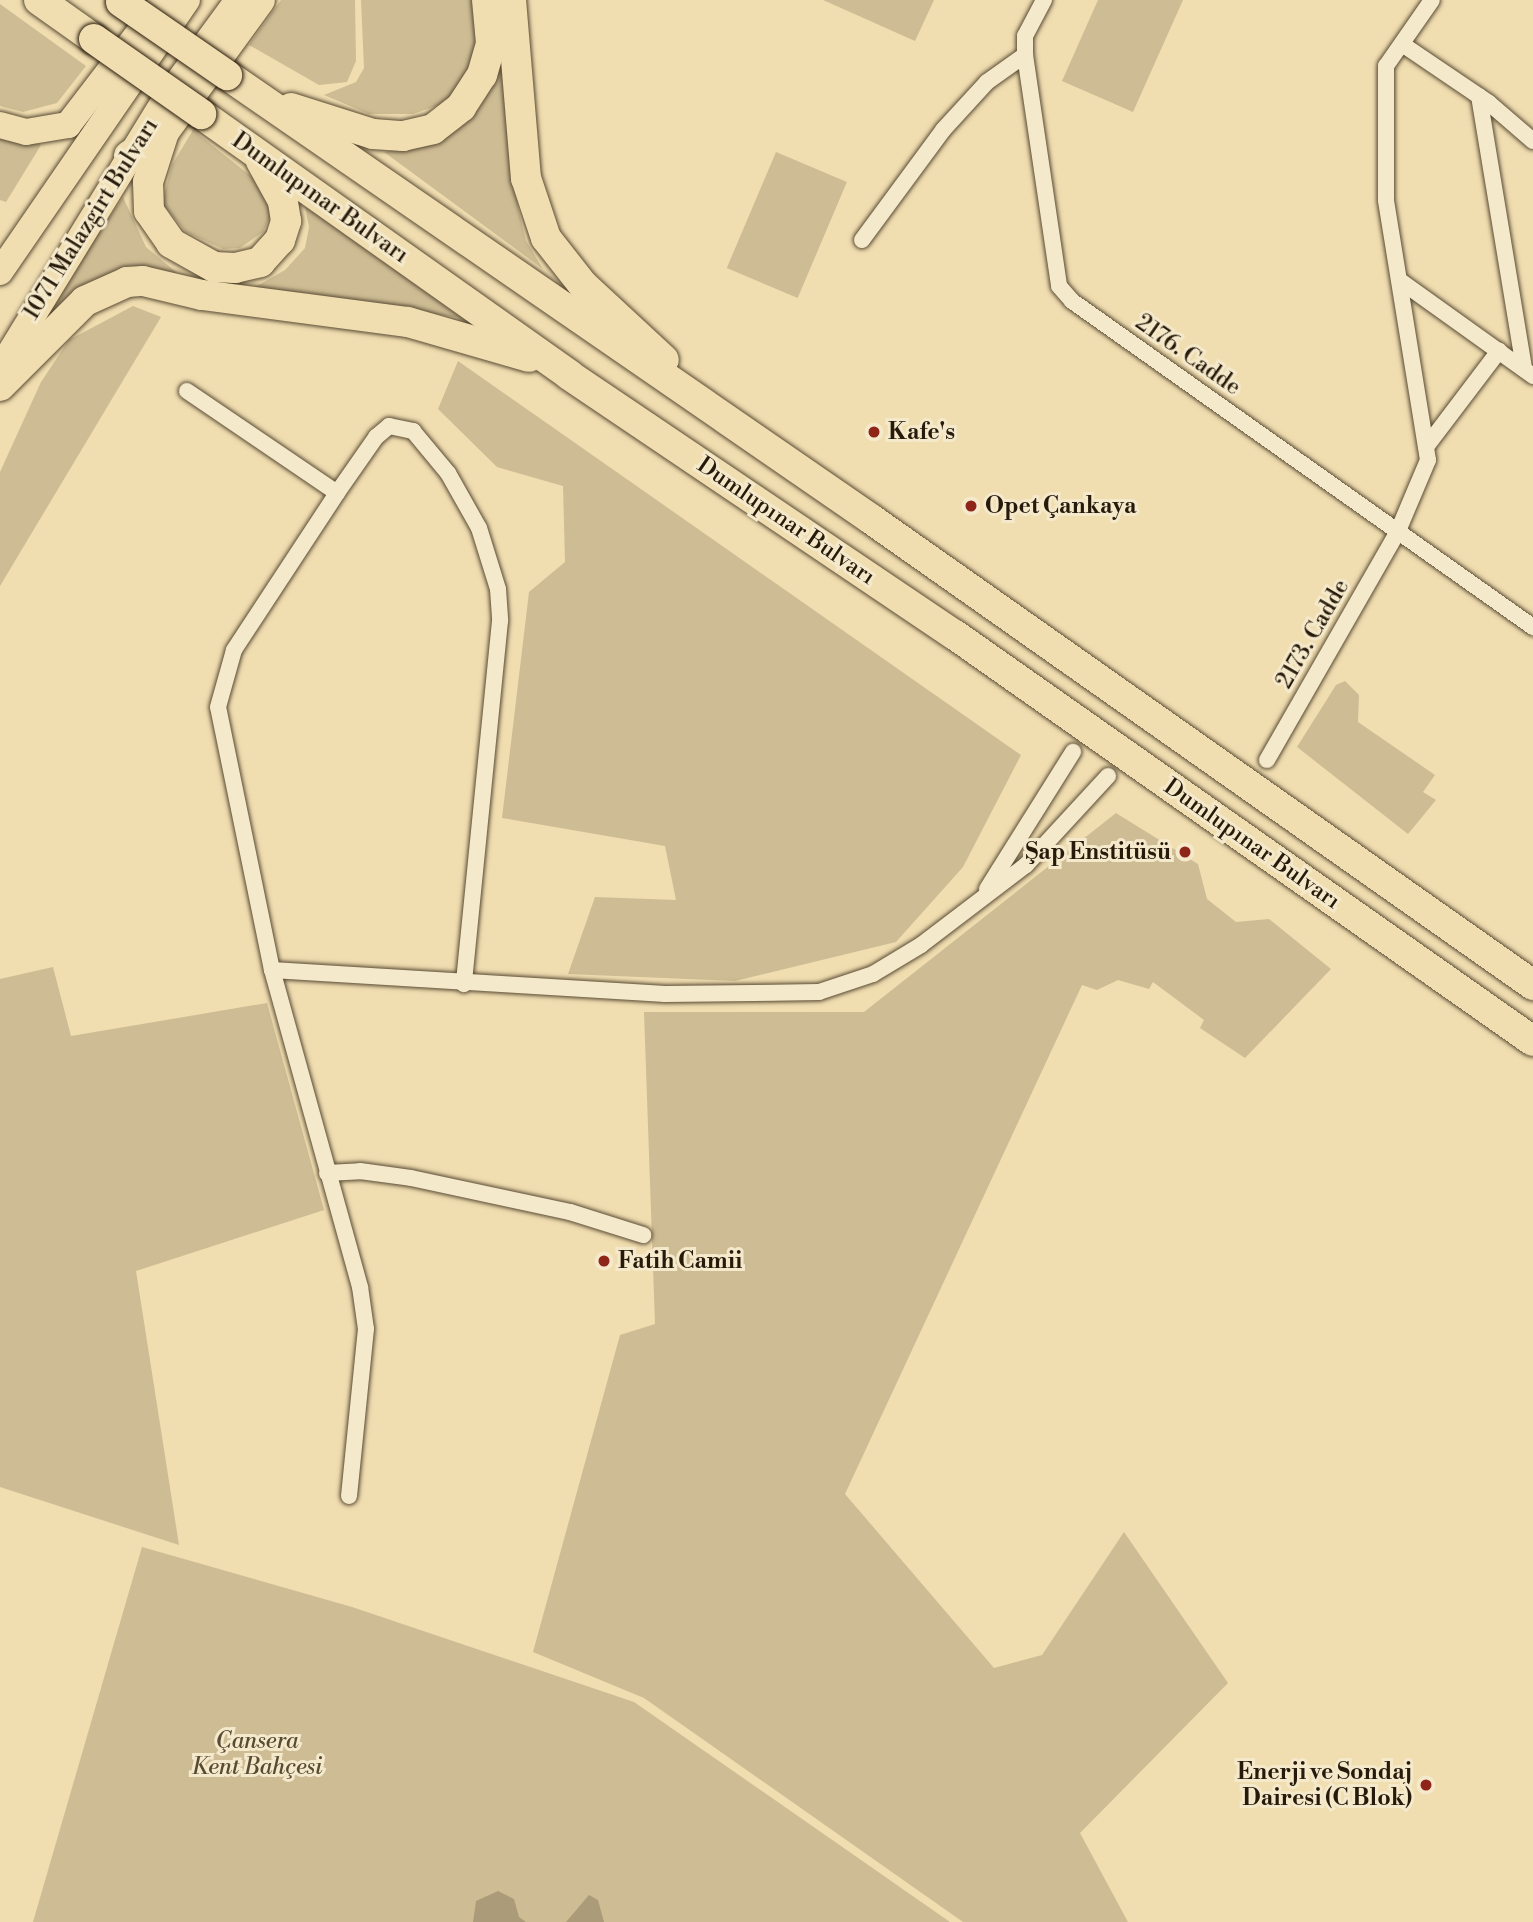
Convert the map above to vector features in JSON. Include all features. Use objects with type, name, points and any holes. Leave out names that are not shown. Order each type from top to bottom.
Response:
[{"type":"highway","name":"Dumlupınar Bulvarı","points":[[39,0],[555,365],[955,635],[1533,1041]]},
{"type":"highway","points":[[258,154],[283,201],[286,221],[280,240],[260,262],[235,268],[214,267],[171,243],[149,211],[148,182],[164,132],[260,0]]},
{"type":"highway","points":[[259,97],[373,134],[403,136],[433,129],[461,107],[482,75],[491,43],[487,0]]},
{"type":"highway","points":[[511,0],[526,178],[546,238],[583,285],[741,432]]},
{"type":"highway","name":"Dumlupınar Bulvarı","points":[[120,1],[1533,985]]},
{"type":"highway","points":[[129,156],[164,132]]},
{"type":"highway","points":[[0,386],[85,301],[128,282],[143,281],[226,298],[408,322],[555,365]]},
{"type":"main road","points":[[0,125],[26,132],[68,125],[164,0]]},
{"type":"main road","name":"1071 Malazgirt Bulvarı","points":[[0,272],[72,163],[187,0]]},
{"type":"main road","name":"1071 Malazgirt Bulvarı","points":[[0,369],[129,156],[238,0]]},
{"type":"main road","points":[[68,125],[72,163]]},
{"type":"street","name":"2176. Cadde","points":[[1044,0],[1025,36],[1025,55],[1059,286],[1072,301],[1533,627]]},
{"type":"street","points":[[1426,447],[1386,200],[1386,66],[1432,0]]},
{"type":"street","points":[[1402,44],[1479,96],[1533,141]]},
{"type":"street","points":[[862,240],[943,130],[987,82],[1025,55]]},
{"type":"street","points":[[1479,96],[1528,372]]},
{"type":"street","points":[[1399,280],[1528,372]]},
{"type":"street","points":[[1426,447],[1499,351]]},
{"type":"street","points":[[187,391],[337,493]]},
{"type":"street","points":[[349,1496],[366,1329],[360,1287],[271,970],[218,707],[234,649],[376,437],[390,426],[402,426],[423,439],[448,473],[491,558],[500,621],[464,984]]},
{"type":"street","name":"2173. Cadde","points":[[1267,760],[1398,531],[1428,460],[1426,447]]},
{"type":"street","points":[[983,895],[1073,752]]},
{"type":"street","points":[[271,970],[464,984],[665,994],[819,992],[873,974],[920,945],[1026,865],[1108,776]]},
{"type":"street","points":[[327,1172],[411,1178],[570,1212],[643,1235]]},
{"type":"green space","points":[[281,0],[355,0],[356,61],[347,82],[319,85],[249,45]]},
{"type":"green space","points":[[361,0],[473,0],[477,52],[459,87],[444,103],[413,114],[369,114],[324,95],[356,82],[364,68]]},
{"type":"green space","points":[[823,0],[934,0],[915,41]]},
{"type":"green space","points":[[1098,0],[1183,0],[1133,112],[1062,81]]},
{"type":"green space","points":[[0,4],[86,66],[57,103],[23,112],[0,106]]},
{"type":"green space","points":[[504,52],[518,208],[526,241],[543,269],[384,152],[413,147],[471,115],[484,100]]},
{"type":"green space","points":[[193,130],[257,181],[269,202],[270,217],[263,232],[240,248],[223,249],[186,232],[162,203],[172,165]]},
{"type":"green space","points":[[0,138],[34,140],[41,145],[6,202],[0,200]]},
{"type":"green space","points":[[776,152],[847,182],[798,298],[727,268]]},
{"type":"green space","points":[[303,196],[473,320],[308,293],[250,290],[285,270],[305,248],[309,227]]},
{"type":"green space","points":[[123,197],[146,247],[182,277],[81,291],[39,322]]},
{"type":"green space","points":[[133,306],[161,317],[0,586],[0,472],[41,382],[69,340]]},
{"type":"green space","points":[[458,361],[1021,755],[963,867],[896,942],[735,981],[568,974],[595,897],[676,900],[665,846],[502,818],[529,592],[565,562],[563,486],[497,467],[438,409]]},
{"type":"green space","points":[[1345,681],[1359,695],[1358,722],[1435,775],[1423,792],[1436,800],[1408,834],[1297,747],[1336,685]]},
{"type":"green space","points":[[1116,813],[1198,864],[1207,899],[1236,922],[1269,919],[1331,969],[1245,1058],[1200,1028],[1204,1020],[1153,982],[1149,989],[1118,980],[1097,990],[1082,985],[845,1494],[994,1668],[1042,1655],[1124,1532],[1228,1683],[1080,1833],[1128,1922],[963,1922],[644,1698],[533,1652],[620,1335],[655,1324],[644,1012],[864,1012]]},
{"type":"green space","points":[[53,967],[71,1036],[267,1003],[324,1210],[136,1271],[179,1545],[0,1487],[0,979]]},
{"type":"green space","name":"Çansera Kent Bahçesi","points":[[142,1547],[352,1607],[634,1702],[950,1922],[33,1922]]},
{"type":"shaded area","points":[[498,1891],[514,1899],[519,1917],[526,1922],[473,1922],[476,1901]]},
{"type":"shaded area","points":[[589,1895],[598,1900],[604,1922],[566,1922]]},
{"type":"place","name":"Kafe's","points":[[874,432]]},
{"type":"place","name":"Opet Çankaya","points":[[971,506]]},
{"type":"place","name":"Şap Enstitüsü","points":[[1185,852]]},
{"type":"place","name":"Fatih Camii","points":[[604,1261]]},
{"type":"place","name":"Enerji ve Sondaj Dairesi (C Blok)","points":[[1426,1785]]}]
